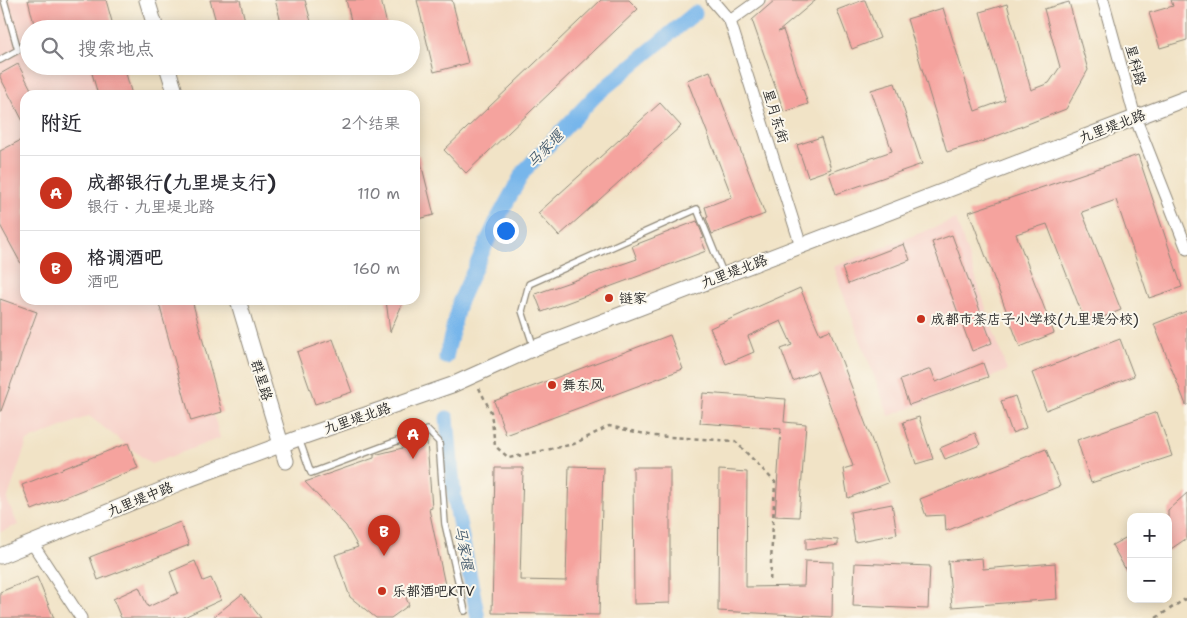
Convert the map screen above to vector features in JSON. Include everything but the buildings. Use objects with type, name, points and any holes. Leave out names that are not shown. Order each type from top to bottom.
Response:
[{"type":"street","points":[[147,0],[153,20]]},
{"type":"street","name":"星月东街","points":[[712,0],[730,21],[801,246]]},
{"type":"street","points":[[730,21],[759,0]]},
{"type":"street","name":"星科路","points":[[1103,0],[1135,117],[1187,250]]},
{"type":"street","points":[[170,75],[174,90]]},
{"type":"street","name":"九里堤北路","points":[[281,445],[430,393],[534,348],[1187,98]]},
{"type":"street","name":"群星路","points":[[239,305],[286,461]]},
{"type":"street","name":"九里堤中路","points":[[0,556],[189,479],[281,445]]},
{"type":"street","points":[[32,543],[81,618]]},
{"type":"lane","points":[[0,60],[18,50],[4,0]]},
{"type":"lane","points":[[534,348],[522,311],[529,284],[697,209],[724,275]]},
{"type":"lane","points":[[299,438],[311,473],[427,430],[439,442],[445,524],[464,611]]},
{"type":"path","points":[[472,376],[491,412],[496,446],[509,458],[574,444],[609,426],[654,436],[735,441],[774,482],[770,582]]},
{"type":"path","points":[[1156,618],[1187,598]]},
{"type":"shaded area","points":[[0,0],[106,0],[111,20],[20,20],[20,75],[125,75],[129,90],[20,90],[20,305],[185,305],[220,438],[151,464],[89,416],[27,441],[7,500],[18,525],[0,532]]},
{"type":"shaded area","name":"成都市茶店子小学校(九里堤分校)","points":[[956,219],[1007,371],[889,416],[833,267]]},
{"type":"waterway","name":"马家堰","points":[[446,357],[459,303],[498,218],[524,171],[595,96],[695,13]]},
{"type":"waterway","name":"马家堰","points":[[447,418],[454,496],[478,618]]},
{"type":"place","name":"链家","points":[[609,298]]},
{"type":"place","name":"成都市茶店子小学校(九里堤分校)","points":[[921,319]]},
{"type":"place","name":"舞东风","points":[[552,385]]},
{"type":"place","name":"成都银行(九里堤支行)","points":[[413,459]]},
{"type":"place","name":"格调酒吧","points":[[384,556]]},
{"type":"place","name":"乐都酒吧KTV","points":[[382,591]]}]
